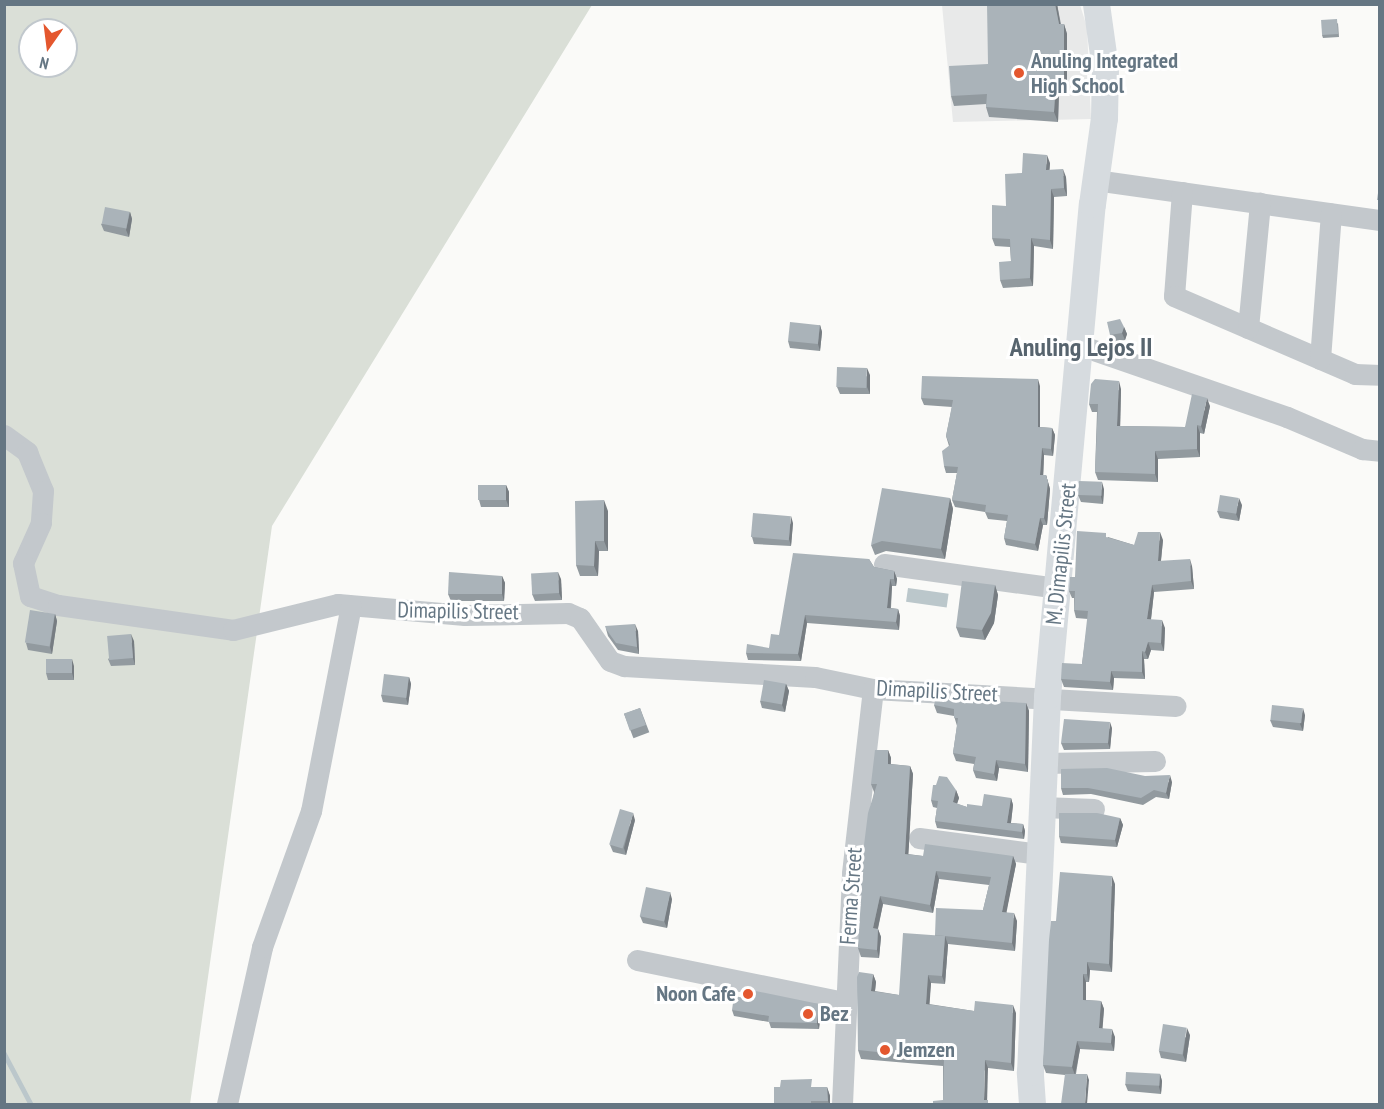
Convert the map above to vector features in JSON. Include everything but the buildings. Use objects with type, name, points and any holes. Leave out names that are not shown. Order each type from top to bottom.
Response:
[{"type":"main road","name":"M. Dimapilis Street","points":[[1032,1104],[1039,855],[1047,696],[1082,346],[1095,180],[1104,118],[1105,68],[1096,4]]},
{"type":"street","points":[[1095,180],[1380,219]]},
{"type":"street","points":[[1182,192],[1174,296],[1355,374],[1380,375]]},
{"type":"street","points":[[1248,328],[1260,203]]},
{"type":"street","points":[[1320,359],[1331,213]]},
{"type":"street","points":[[1082,346],[1287,417],[1362,449],[1380,451]]},
{"type":"street","name":"Dimapilis Street","points":[[4,435],[27,452],[44,491],[41,523],[23,563],[30,596],[58,605],[233,630],[338,604],[465,615],[568,614],[580,618],[610,661],[624,666],[815,677],[873,689],[1047,696],[1176,706]]},
{"type":"street","points":[[884,564],[1057,593]]},
{"type":"street","points":[[1010,595],[1057,593]]},
{"type":"street","points":[[227,1104],[262,947],[311,811],[351,606]]},
{"type":"street","name":"Ferma Street","points":[[842,1104],[844,1002],[852,873],[873,689]]},
{"type":"street","points":[[1044,763],[1155,761]]},
{"type":"street","points":[[1042,807],[1094,809]]},
{"type":"street","points":[[919,838],[1039,855]]},
{"type":"street","points":[[637,960],[844,1002]]},
{"type":"shaded area","points":[[5,5],[592,5],[272,526],[190,1104],[5,1104]]},
{"type":"shaded area","name":"Anuling Integrated High School","points":[[942,5],[1080,5],[1087,27],[1091,119],[953,122]]},
{"type":"shaded area","points":[[908,588],[949,594],[947,608],[906,602]]},
{"type":"waterway","points":[[4,1053],[31,1104]]},
{"type":"place","name":"Anuling Integrated High School","points":[[1019,73]]},
{"type":"place","name":"Noon Cafe","points":[[748,994]]},
{"type":"place","name":"Bez","points":[[808,1014]]},
{"type":"place","name":"Jemzen","points":[[885,1050]]},
{"type":"district","name":"Anuling Lejos II","points":[[1081,347]]}]
